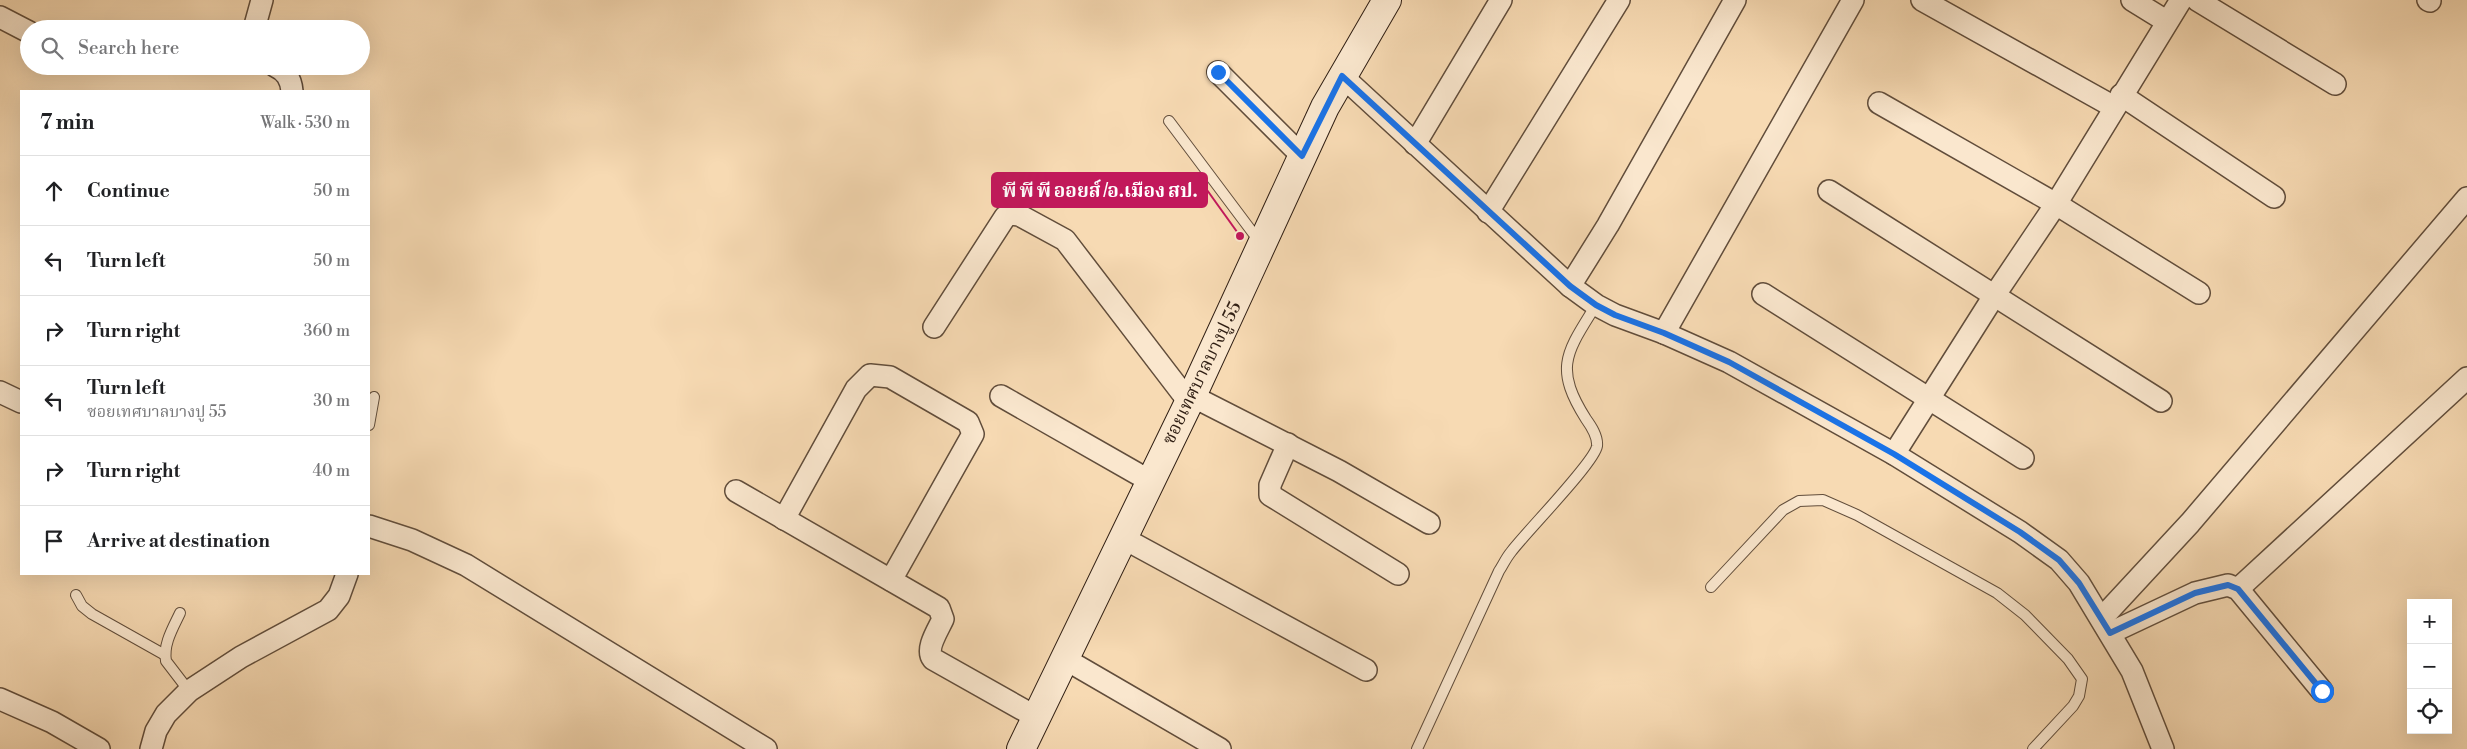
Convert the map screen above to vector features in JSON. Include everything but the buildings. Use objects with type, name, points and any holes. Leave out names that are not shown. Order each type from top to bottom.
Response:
[{"type":"street","points":[[256,20],[262,0]]},
{"type":"street","name":"ซอยเทศบาลบางปู 55","points":[[1021,749],[1191,399],[1263,246],[1302,156],[1342,76],[1387,0]]},
{"type":"street","points":[[1415,144],[1501,0]]},
{"type":"street","points":[[1488,212],[1619,0]]},
{"type":"street","points":[[1570,286],[1608,225],[1735,0]]},
{"type":"street","points":[[1664,333],[1853,0]]},
{"type":"street","points":[[1922,0],[2118,101],[2274,197]]},
{"type":"street","points":[[2132,0],[2166,21]]},
{"type":"street","points":[[1894,454],[1994,296],[2056,204],[2166,21],[2181,0]]},
{"type":"street","points":[[2197,0],[2335,84]]},
{"type":"street","points":[[0,17],[20,27]]},
{"type":"street","points":[[1218,72],[1302,156]]},
{"type":"street","points":[[287,75],[292,90]]},
{"type":"street","points":[[1342,76],[1570,286],[1596,305],[1615,315],[1664,333],[1729,362],[1894,454],[2020,532],[2059,560],[2079,583],[2132,671],[2163,749]]},
{"type":"street","points":[[1879,103],[2056,204],[2199,294]]},
{"type":"street","points":[[1829,191],[2161,401]]},
{"type":"street","points":[[2106,626],[2190,523],[2467,198]]},
{"type":"street","points":[[934,327],[1005,217],[1011,214],[1018,215],[1065,240],[1191,399],[1288,444],[1429,523]]},
{"type":"street","points":[[1763,294],[2023,458]]},
{"type":"street","points":[[784,518],[856,389],[870,375],[890,377],[951,412],[968,422],[973,434],[891,580]]},
{"type":"street","points":[[2238,589],[2467,378]]},
{"type":"street","points":[[0,392],[20,402]]},
{"type":"street","points":[[1001,396],[1150,481]]},
{"type":"street","points":[[1288,444],[1270,485],[1270,495],[1398,574]]},
{"type":"street","points":[[736,491],[939,608],[943,619],[930,649],[930,655],[933,659],[1036,717]]},
{"type":"street","points":[[370,526],[412,540],[466,565],[766,749]]},
{"type":"street","points":[[1123,538],[1366,670]]},
{"type":"street","points":[[151,749],[156,731],[166,714],[189,691],[241,657],[328,610],[339,596],[347,575]]},
{"type":"street","points":[[2106,626],[2195,593],[2228,585],[2238,589],[2322,691]]},
{"type":"street","points":[[1065,660],[1220,749]]},
{"type":"street","points":[[0,699],[52,722],[99,749]]},
{"type":"lane","points":[[1169,121],[1263,246]]},
{"type":"lane","points":[[1417,749],[1499,571],[1510,552],[1585,466],[1597,448],[1597,440],[1573,399],[1567,378],[1569,349],[1596,305]]},
{"type":"lane","points":[[370,419],[374,397]]},
{"type":"lane","points":[[1711,587],[1783,510],[1799,502],[1823,500],[1857,515],[1996,593],[2025,616],[2068,659],[2082,679],[2079,696],[2033,749]]},
{"type":"lane","points":[[76,594],[82,606],[92,614],[165,655]]},
{"type":"lane","points":[[180,612],[170,636],[165,655],[166,661],[189,691]]},
{"type":"place","name":"พี พี พี ออยส์ /อ.เมือง สป.","points":[[1240,236]]},
{"type":"route","points":[[1218,72],[1262,119],[1302,156],[1342,76],[1570,286],[1596,305],[1615,315],[1664,333],[1729,362],[1894,454],[2020,532],[2059,560],[2079,583],[2110,633],[2195,593],[2213,587],[2228,585],[2238,589],[2322,691]]}]
